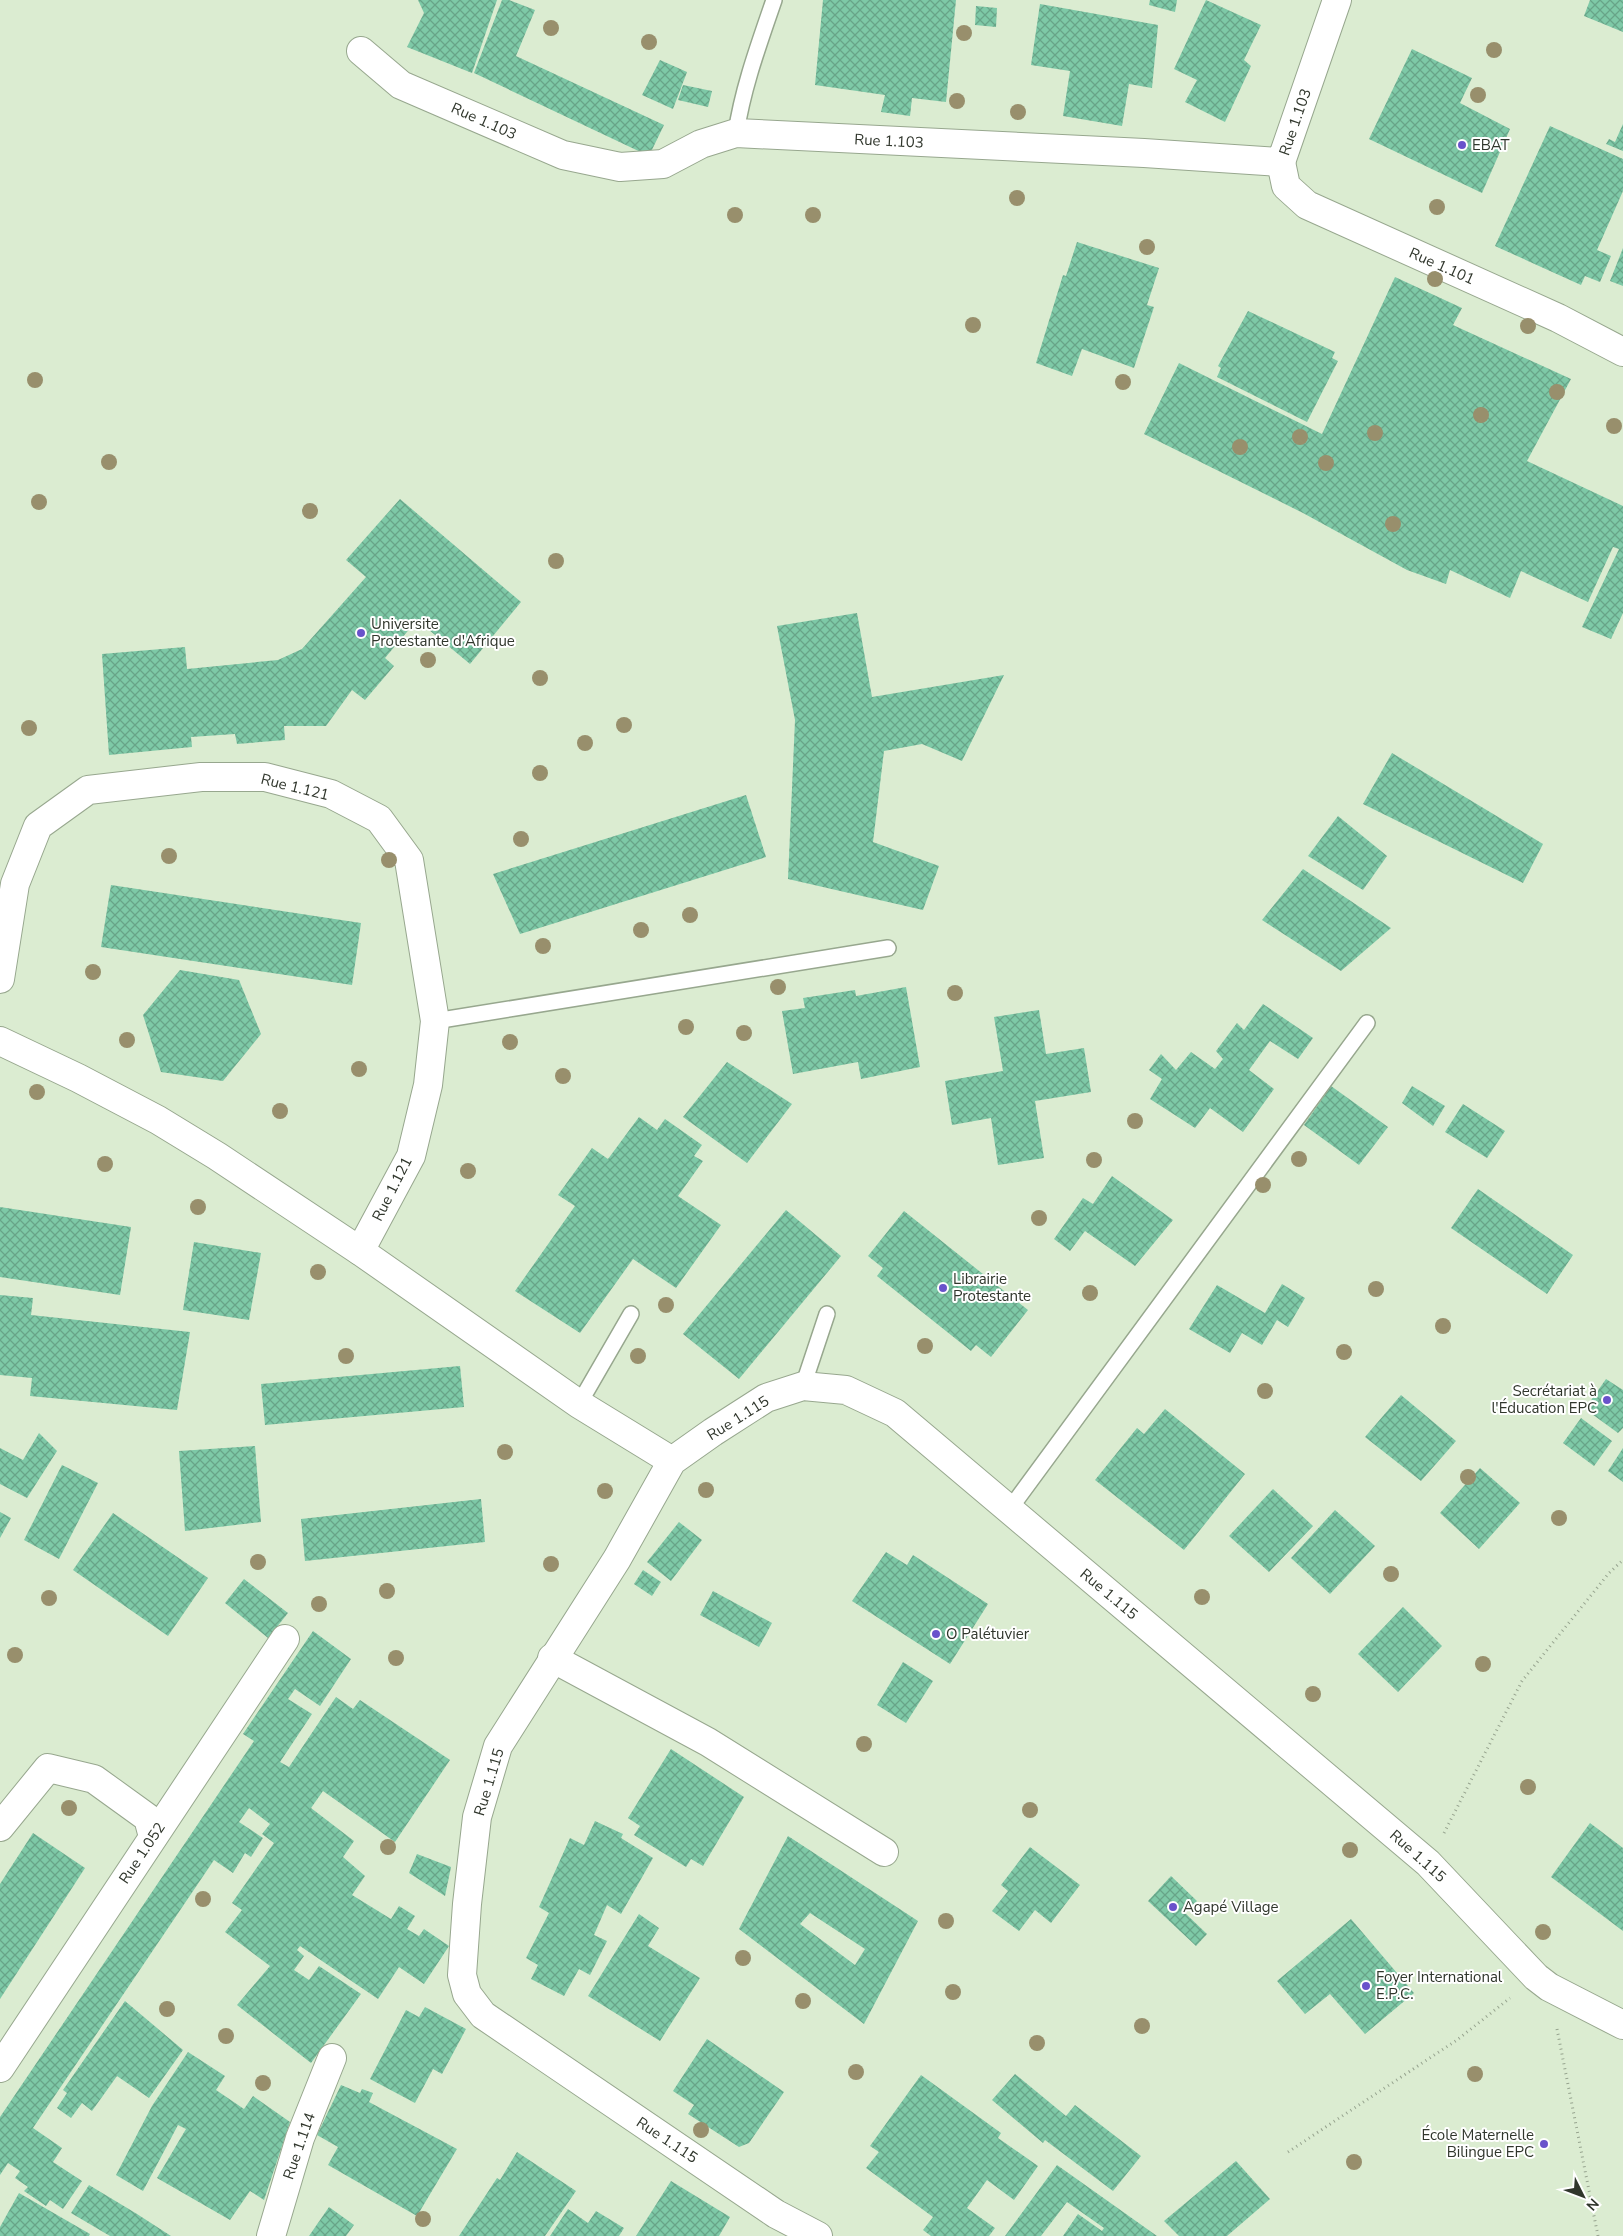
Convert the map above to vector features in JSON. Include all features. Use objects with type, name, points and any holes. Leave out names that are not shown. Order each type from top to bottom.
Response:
[{"type":"street","name":"Rue 1.103","points":[[361,51],[401,85],[563,155],[620,167],[663,164],[701,144],[736,133],[1144,152],[1281,162],[1337,0]]},
{"type":"street","name":"Rue 1.101","points":[[1281,162],[1286,186],[1307,206],[1558,318],[1623,352]]},
{"type":"street","name":"Rue 1.121","points":[[0,979],[15,884],[38,826],[88,790],[201,777],[265,777],[331,794],[380,819],[409,860],[435,1022],[428,1085],[411,1156],[360,1251]]},
{"type":"street","points":[[0,1041],[78,1078],[158,1120],[217,1156],[360,1251],[580,1404],[672,1462]]},
{"type":"street","name":"Rue 1.115","points":[[818,2236],[771,2225],[483,2015],[467,1994],[462,1975],[467,1904],[477,1817],[498,1746],[552,1658],[617,1559],[672,1462],[713,1432],[766,1398],[802,1386],[846,1390],[895,1413],[1428,1863],[1542,1982],[1623,2025]]},
{"type":"street","name":"Rue 1.052","points":[[0,2068],[285,1638]]},
{"type":"street","points":[[552,1658],[708,1742],[884,1852]]},
{"type":"street","points":[[0,1827],[48,1768],[94,1779],[148,1818],[153,1837]]},
{"type":"street","name":"Rue 1.114","points":[[271,2236],[300,2138],[332,2058]]},
{"type":"lane","points":[[736,133],[740,106],[774,0]]},
{"type":"lane","points":[[435,1022],[888,948]]},
{"type":"lane","points":[[1010,1510],[1367,1022]]},
{"type":"lane","points":[[580,1404],[631,1314]]},
{"type":"lane","points":[[802,1386],[827,1314]]},
{"type":"path","points":[[1428,1863],[1522,1681],[1609,1573],[1623,1560]]},
{"type":"path","points":[[1288,2152],[1542,1982],[1598,2236]]},
{"type":"building","points":[[418,0],[497,0],[472,73],[407,47],[424,13]]},
{"type":"building","points":[[502,0],[509,0],[535,10],[516,56],[664,125],[649,156],[474,73]]},
{"type":"building","points":[[823,0],[956,0],[946,102],[912,98],[910,116],[881,112],[885,95],[815,85]]},
{"type":"building","points":[[1150,0],[1177,0],[1175,12],[1149,5]]},
{"type":"building","points":[[1206,0],[1261,25],[1244,60],[1251,66],[1225,122],[1185,102],[1197,80],[1174,69]]},
{"type":"building","points":[[1590,0],[1623,0],[1623,32],[1584,16]]},
{"type":"building","points":[[1040,4],[1158,25],[1152,88],[1129,84],[1122,126],[1063,116],[1070,71],[1031,65]]},
{"type":"building","points":[[976,6],[997,8],[996,27],[975,25]]},
{"type":"building","points":[[1412,49],[1472,78],[1460,103],[1510,129],[1482,193],[1369,139]]},
{"type":"building","points":[[660,60],[687,72],[673,109],[642,95]]},
{"type":"building","points":[[683,85],[712,91],[708,107],[678,100]]},
{"type":"building","points":[[1623,124],[1623,151],[1606,144],[1609,139],[1615,142]]},
{"type":"building","points":[[1550,126],[1623,159],[1623,191],[1597,250],[1611,256],[1600,282],[1585,276],[1581,285],[1495,246]]},
{"type":"building","points":[[1077,242],[1159,268],[1147,305],[1154,307],[1134,368],[1082,349],[1072,376],[1036,363],[1063,275],[1066,276]]},
{"type":"building","points":[[1623,248],[1623,286],[1610,281]]},
{"type":"building","points":[[1395,277],[1462,308],[1453,325],[1571,379],[1527,461],[1623,506],[1623,613],[1611,639],[1582,627],[1619,549],[1613,547],[1588,602],[1521,571],[1510,598],[1450,570],[1446,584],[1407,570],[1303,513],[1144,434],[1179,363],[1322,434]]},
{"type":"building","points":[[1248,311],[1335,352],[1332,358],[1338,361],[1307,422],[1217,377],[1221,368],[1218,366]]},
{"type":"building","name":"Universite Protestante d'Afrique","points":[[400,499],[521,602],[470,664],[417,620],[385,658],[394,666],[365,700],[352,690],[326,726],[284,726],[285,740],[237,744],[235,734],[191,737],[192,747],[109,755],[102,654],[185,647],[187,669],[278,660],[302,649],[366,577],[346,560]]},
{"type":"building","points":[[857,613],[872,697],[1004,675],[962,761],[922,744],[884,751],[873,842],[939,866],[923,910],[788,879],[795,720],[777,626]]},
{"type":"building","points":[[1392,753],[1543,844],[1523,883],[1363,804]]},
{"type":"building","points":[[746,795],[766,857],[520,934],[493,874]]},
{"type":"building","points":[[1338,816],[1387,856],[1363,890],[1308,856]]},
{"type":"building","points":[[1303,869],[1391,928],[1341,971],[1262,920]]},
{"type":"building","points":[[111,885],[361,923],[352,985],[101,947]]},
{"type":"building","points":[[180,970],[239,980],[261,1034],[223,1081],[161,1072],[143,1015]]},
{"type":"building","points":[[906,987],[920,1067],[861,1079],[858,1062],[793,1074],[782,1011],[805,1008],[803,998],[855,990],[856,996]]},
{"type":"building","points":[[1263,1004],[1313,1038],[1298,1059],[1270,1041],[1249,1070],[1274,1089],[1243,1132],[1210,1108],[1195,1128],[1150,1099],[1162,1079],[1149,1070],[1161,1054],[1176,1070],[1191,1052],[1215,1069],[1223,1059],[1216,1051],[1237,1023],[1244,1030]]},
{"type":"building","points":[[1039,1010],[1046,1054],[1084,1048],[1091,1092],[1035,1101],[1044,1158],[998,1165],[991,1118],[952,1125],[945,1081],[1003,1071],[994,1017]]},
{"type":"building","points":[[727,1062],[792,1104],[747,1163],[683,1117]]},
{"type":"building","points":[[1331,1086],[1388,1127],[1359,1165],[1304,1125]]},
{"type":"building","points":[[1412,1086],[1445,1106],[1433,1126],[1402,1103]]},
{"type":"building","points":[[1463,1104],[1505,1131],[1487,1158],[1445,1132]]},
{"type":"building","points":[[639,1117],[657,1130],[665,1119],[702,1145],[694,1156],[703,1161],[678,1196],[721,1225],[676,1288],[633,1259],[580,1333],[515,1291],[575,1206],[558,1195],[592,1148],[608,1159]]},
{"type":"building","points":[[1112,1176],[1173,1220],[1135,1266],[1085,1231],[1070,1251],[1054,1239],[1083,1198],[1093,1204]]},
{"type":"building","points":[[1478,1189],[1573,1255],[1547,1294],[1451,1228]]},
{"type":"building","points":[[0,1207],[131,1227],[120,1295],[0,1277]]},
{"type":"building","points":[[786,1210],[841,1256],[739,1379],[683,1334]]},
{"type":"building","points":[[904,1211],[1028,1310],[991,1357],[976,1345],[971,1351],[877,1276],[883,1268],[868,1256]]},
{"type":"building","points":[[194,1242],[261,1253],[249,1320],[183,1310]]},
{"type":"building","points":[[1282,1284],[1305,1298],[1288,1327],[1277,1320],[1262,1345],[1242,1333],[1230,1353],[1189,1329],[1217,1285],[1265,1313]]},
{"type":"building","points":[[0,1295],[33,1298],[31,1315],[190,1332],[177,1410],[30,1396],[32,1378],[0,1375]]},
{"type":"building","points":[[460,1366],[464,1407],[265,1425],[261,1384]]},
{"type":"building","name":"Secrétariat à l'Éducation EPC","points":[[1606,1379],[1623,1390],[1623,1428],[1618,1433],[1585,1409]]},
{"type":"building","points":[[1401,1395],[1456,1441],[1421,1481],[1365,1437]]},
{"type":"building","points":[[1165,1409],[1245,1474],[1184,1550],[1095,1480],[1137,1428],[1144,1434]]},
{"type":"building","points":[[1581,1418],[1612,1441],[1594,1466],[1563,1443]]},
{"type":"building","points":[[39,1433],[57,1451],[27,1498],[0,1484],[0,1448],[23,1460]]},
{"type":"building","points":[[255,1446],[261,1522],[185,1531],[179,1451]]},
{"type":"building","name":"Secrétariat à l'Éducation EPC","points":[[1623,1448],[1623,1482],[1608,1471]]},
{"type":"building","points":[[62,1465],[98,1483],[59,1559],[24,1540]]},
{"type":"building","points":[[1480,1468],[1520,1503],[1479,1549],[1440,1513]]},
{"type":"building","points":[[1273,1489],[1313,1526],[1269,1572],[1229,1536]]},
{"type":"building","points":[[481,1499],[485,1542],[305,1561],[301,1519]]},
{"type":"building","points":[[1335,1510],[1375,1546],[1330,1594],[1291,1558]]},
{"type":"building","points":[[0,1512],[11,1518],[0,1538]]},
{"type":"building","points":[[113,1513],[208,1578],[168,1636],[73,1570]]},
{"type":"building","points":[[679,1522],[702,1540],[671,1581],[647,1562]]},
{"type":"building","name":"O Palétuvier","points":[[886,1552],[907,1565],[913,1555],[988,1604],[950,1664],[852,1601]]},
{"type":"building","points":[[643,1570],[661,1582],[652,1596],[634,1584]]},
{"type":"building","points":[[244,1579],[288,1613],[268,1638],[225,1603]]},
{"type":"building","points":[[713,1591],[772,1623],[759,1647],[700,1615]]},
{"type":"building","points":[[1403,1607],[1442,1646],[1398,1692],[1358,1654]]},
{"type":"building","points":[[313,1631],[351,1659],[320,1706],[295,1689],[288,1699],[312,1714],[280,1762],[289,1767],[336,1697],[353,1709],[360,1700],[450,1760],[395,1842],[323,1791],[311,1808],[354,1841],[343,1857],[365,1876],[352,1895],[391,1919],[399,1906],[415,1916],[407,1929],[419,1936],[424,1929],[449,1946],[424,1984],[399,1967],[378,1999],[300,1946],[297,1950],[304,1956],[294,1970],[309,1980],[319,1966],[361,1994],[311,2063],[237,2005],[270,1966],[225,1932],[242,1910],[232,1903],[274,1843],[262,1834],[270,1824],[249,1808],[239,1822],[263,1838],[251,1857],[245,1853],[233,1873],[214,1860],[33,2128],[62,2148],[53,2162],[82,2181],[63,2209],[50,2200],[46,2206],[24,2191],[28,2187],[15,2178],[20,2171],[8,2163],[0,2175],[0,2117],[254,1741],[243,1734]]},
{"type":"building","points":[[903,1662],[933,1681],[906,1723],[877,1705]]},
{"type":"building","points":[[671,1749],[744,1797],[703,1866],[691,1859],[686,1867],[634,1835],[640,1826],[628,1818]]},
{"type":"building","points":[[595,1821],[623,1834],[621,1838],[653,1858],[621,1914],[607,1905],[594,1935],[607,1941],[590,1975],[579,1969],[564,1996],[531,1979],[538,1965],[526,1958],[549,1913],[539,1907],[570,1838],[584,1845]]},
{"type":"building","points":[[1590,1823],[1623,1848],[1623,1931],[1551,1877]]},
{"type":"building","points":[[33,1833],[85,1868],[0,1999],[0,1884]]},
{"type":"building","points":[[788,1836],[918,1921],[864,2024],[739,1929]],"holes":[[[810,1913],[865,1949],[855,1965],[800,1924]]]},
{"type":"building","points":[[1030,1847],[1080,1885],[1051,1923],[1035,1910],[1019,1931],[992,1911],[1008,1891],[1001,1885]]},
{"type":"building","points":[[417,1854],[451,1867],[445,1896],[409,1873]]},
{"type":"building","name":"Agapé Village","points":[[1171,1876],[1197,1901],[1185,1913],[1207,1934],[1196,1946],[1148,1901]]},
{"type":"building","points":[[639,1914],[659,1928],[648,1946],[700,1978],[660,2041],[588,1996]]},
{"type":"building","points":[[1351,1919],[1414,1993],[1365,2034],[1330,1994],[1305,2014],[1277,1981]]},
{"type":"building","points":[[125,2001],[183,2050],[149,2098],[117,2076],[92,2111],[82,2103],[71,2118],[57,2108],[67,2093],[63,2090]]},
{"type":"building","points":[[425,2007],[466,2029],[442,2074],[433,2069],[415,2103],[370,2079],[406,2010],[419,2017]]},
{"type":"building","points":[[707,2039],[784,2092],[749,2143],[739,2147],[688,2114],[694,2105],[673,2091]]},
{"type":"building","points":[[188,2052],[225,2076],[216,2090],[244,2109],[253,2096],[290,2122],[264,2200],[250,2191],[230,2220],[157,2178],[186,2129],[178,2125],[143,2191],[116,2175],[152,2106]]},
{"type":"building","points":[[1015,2074],[1066,2116],[1075,2105],[1141,2156],[1113,2191],[1045,2140],[1043,2143],[992,2100]]},
{"type":"building","points":[[921,2075],[1001,2133],[998,2138],[1038,2166],[1014,2200],[987,2180],[967,2208],[995,2228],[989,2236],[931,2236],[923,2230],[933,2217],[866,2168],[879,2152],[870,2146]]},
{"type":"building","points":[[341,2085],[360,2093],[362,2089],[373,2093],[369,2102],[457,2149],[417,2216],[328,2165],[338,2147],[317,2135]]},
{"type":"building","points":[[517,2152],[576,2191],[545,2236],[459,2236],[497,2178],[500,2180]]},
{"type":"building","points":[[1236,2161],[1270,2199],[1227,2236],[1179,2236],[1164,2221]]},
{"type":"building","points":[[1057,2165],[1157,2236],[1063,2236],[1078,2214],[1102,2231],[1104,2228],[1067,2202],[1041,2236],[1005,2236]]},
{"type":"building","points":[[671,2181],[730,2217],[719,2236],[636,2236]]},
{"type":"building","points":[[89,2185],[171,2236],[110,2236],[71,2213]]},
{"type":"building","points":[[19,2193],[90,2234],[89,2236],[0,2236],[0,2227]]},
{"type":"building","points":[[329,2207],[354,2225],[346,2236],[309,2236]]},
{"type":"building","points":[[568,2209],[588,2223],[596,2211],[624,2228],[619,2236],[550,2236]]},
{"type":"place","name":"EBAT","points":[[1462,145]]},
{"type":"place","name":"Universite Protestante d'Afrique","points":[[361,633]]},
{"type":"place","name":"Librairie Protestante","points":[[943,1288]]},
{"type":"place","name":"Secrétariat à l'Éducation EPC","points":[[1607,1400]]},
{"type":"place","name":"O Palétuvier","points":[[936,1634]]},
{"type":"place","name":"Agapé Village","points":[[1173,1907]]},
{"type":"place","name":"Foyer International E.P.C.","points":[[1366,1986]]},
{"type":"place","name":"École Maternelle Bilingue EPC","points":[[1544,2144]]}]
